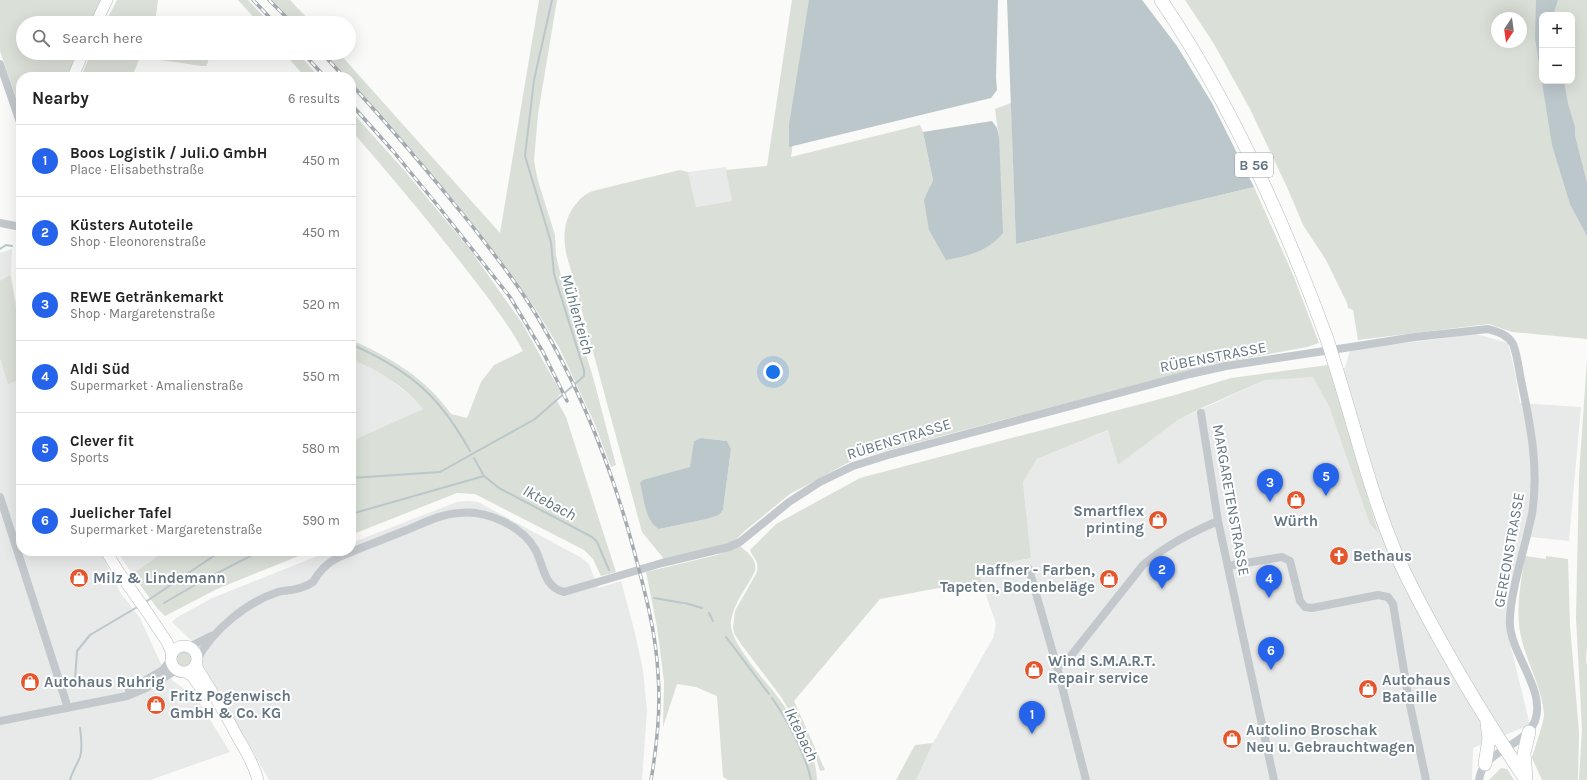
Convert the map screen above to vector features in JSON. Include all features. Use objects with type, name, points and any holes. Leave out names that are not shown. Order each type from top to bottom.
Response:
[{"type":"main road","points":[[99,16],[107,0]]},
{"type":"main road","name":"B 56","points":[[1161,0],[1176,22],[1210,80],[1269,194],[1303,275],[1327,339],[1379,508],[1394,550],[1415,594],[1457,670],[1486,719],[1526,780]]},
{"type":"main road","points":[[75,72],[80,60]]},
{"type":"main road","points":[[109,556],[167,642],[174,668],[192,676],[202,688],[257,780]]},
{"type":"main road","points":[[146,610],[185,646],[195,651],[199,671],[246,751],[256,771],[257,780]]},
{"type":"main road","points":[[171,656],[176,649],[185,646]]},
{"type":"main road","points":[[182,672],[190,671],[197,661]]},
{"type":"main road","points":[[1485,764],[1489,739],[1486,719]]},
{"type":"main road","points":[[1526,780],[1524,753],[1529,732]]},
{"type":"street","points":[[0,64],[16,110]]},
{"type":"street","points":[[0,223],[16,225]]},
{"type":"street","name":"RÜBENSTRASSE","points":[[356,551],[443,515],[473,512],[487,516],[516,530],[535,549],[549,583],[557,590],[564,592],[656,565],[729,547],[740,542],[775,512],[802,493],[834,475],[870,460],[1167,380],[1226,366],[1422,336],[1488,330],[1498,332],[1511,340]]},
{"type":"street","name":"GEREONSTRASSE","points":[[1511,340],[1515,350],[1524,394],[1533,448],[1535,478],[1531,515],[1512,602],[1510,626],[1520,660],[1534,688],[1537,703],[1535,720],[1529,732]]},
{"type":"street","name":"MARGARETENSTRASSE","points":[[1201,413],[1218,521],[1274,780]]},
{"type":"street","points":[[0,498],[16,547]]},
{"type":"street","points":[[1057,667],[1066,662],[1143,565],[1152,557],[1190,533],[1218,521]]},
{"type":"street","points":[[19,556],[68,708]]},
{"type":"street","name":"RÜBENSTRASSE","points":[[197,661],[215,634],[239,613],[255,603],[278,592],[298,589],[314,582],[318,573],[332,561],[344,556]]},
{"type":"street","points":[[1228,566],[1282,557],[1290,561],[1300,600],[1305,607],[1312,608],[1378,595],[1388,597],[1393,604],[1405,682],[1426,780]]},
{"type":"street","points":[[1028,569],[1057,667],[1086,780]]},
{"type":"street","name":"RÜBENSTRASSE","points":[[185,646],[215,634]]},
{"type":"street","points":[[111,700],[164,670],[171,656]]},
{"type":"street","points":[[0,721],[127,696],[146,688],[173,672],[182,672]]},
{"type":"street","points":[[1479,780],[1485,764],[1491,758],[1529,732]]},
{"type":"shaded area","points":[[0,0],[102,0],[94,16],[16,16],[16,60],[74,60],[69,72],[16,72],[16,97],[0,51]]},
{"type":"shaded area","points":[[117,0],[158,0],[156,16],[109,16]]},
{"type":"shaded area","points":[[238,0],[248,0],[263,16],[253,16]]},
{"type":"shaded area","points":[[271,0],[290,0],[305,16],[286,16]]},
{"type":"shaded area","points":[[539,0],[557,0],[538,114],[534,161],[538,181],[555,235],[556,255],[560,272],[593,377],[616,465],[611,467],[594,422],[559,347],[535,308],[417,156],[356,91],[356,72],[500,233]]},
{"type":"shaded area","points":[[792,0],[812,0],[791,157],[920,125],[923,132],[933,180],[930,186],[999,138],[995,109],[1011,103],[1016,244],[1254,187],[1294,277],[1319,343],[1307,347],[1214,364],[855,459],[790,494],[732,543],[664,559],[642,532],[567,257],[564,238],[567,219],[577,202],[592,191],[680,170],[688,172],[696,207],[732,201],[726,170],[767,166]],"holes":[[[702,438],[727,441],[731,449],[723,510],[719,515],[707,519],[659,529],[691,467],[694,441]]]},
{"type":"shaded area","points":[[809,0],[998,0],[997,90],[991,98],[789,147],[789,125]]},
{"type":"shaded area","points":[[1007,0],[1142,0],[1177,46],[1212,103],[1254,187],[1016,244]]},
{"type":"shaded area","points":[[1185,0],[1587,0],[1587,339],[1512,332],[1489,324],[1358,340],[1353,310],[1348,308],[1326,260],[1303,225],[1287,187],[1250,109],[1214,44]]},
{"type":"shaded area","points":[[1536,0],[1558,0],[1554,12],[1539,12],[1539,63],[1535,38]]},
{"type":"shaded area","points":[[88,60],[139,60],[134,72],[83,72]]},
{"type":"shaded area","points":[[161,60],[208,60],[206,66]]},
{"type":"shaded area","points":[[290,60],[304,60],[315,72],[301,72]]},
{"type":"shaded area","points":[[327,60],[345,60],[356,72],[338,72]]},
{"type":"shaded area","points":[[1542,84],[1565,84],[1568,104],[1575,127],[1575,136],[1587,183],[1587,236],[1570,204],[1552,145]]},
{"type":"shaded area","points":[[356,117],[404,170],[471,251],[522,323],[561,393],[556,399],[566,417],[616,572],[601,576],[593,559],[584,550],[475,494],[457,493],[356,533],[356,439],[423,409],[400,387],[371,368],[356,361],[356,342],[393,361],[419,379],[431,390],[451,414],[467,418],[481,382],[494,365],[523,351],[504,321],[469,273],[356,136]]},
{"type":"shaded area","points":[[992,121],[997,128],[999,137],[1003,233],[991,245],[978,252],[946,260],[929,230],[924,200],[933,180],[923,132]]},
{"type":"shaded area","points":[[726,167],[732,201],[696,207],[688,172]]},
{"type":"shaded area","points":[[12,249],[11,275],[16,304],[16,556],[102,556],[120,592],[140,618],[160,662],[173,681],[196,697],[230,752],[150,780],[0,780],[0,253]]},
{"type":"shaded area","points":[[10,275],[16,309],[16,381],[8,384],[0,358],[0,281]]},
{"type":"shaded area","points":[[1476,334],[1508,343],[1520,403],[1581,407],[1569,541],[1522,536],[1506,627],[1530,725],[1473,748],[1472,780],[916,780],[933,743],[993,638],[996,624],[977,569],[1031,558],[1023,482],[1037,459],[1109,430],[1118,465],[1178,420],[1265,380],[1345,368],[1350,350]]},
{"type":"shaded area","points":[[1587,359],[1587,780],[1579,780],[1582,729],[1576,618],[1579,475]]},
{"type":"shaded area","points":[[356,361],[389,379],[417,401],[423,409],[356,439]]},
{"type":"shaded area","points":[[1328,365],[1378,533],[1370,524],[1329,406],[1313,377],[1265,380],[1178,420],[1118,465],[1108,430],[1037,459],[1023,482],[1031,558],[978,569],[982,583],[939,588],[880,599],[794,701],[825,770],[820,771],[815,754],[804,733],[779,694],[734,633],[733,627],[735,611],[757,572],[757,562],[750,550],[776,524],[860,478],[1175,395],[1231,378]]},
{"type":"shaded area","points":[[701,438],[727,441],[731,449],[723,510],[719,515],[707,519],[659,529],[654,525],[648,515],[640,483],[643,480],[690,467],[694,441]]},
{"type":"shaded area","points":[[457,502],[478,502],[580,557],[589,564],[598,588],[621,581],[643,670],[647,711],[642,780],[269,780],[203,665],[199,648],[172,622],[176,618],[212,598],[317,556],[356,556],[356,541]]},
{"type":"shaded area","points":[[740,546],[754,560],[755,571],[735,608],[731,621],[732,630],[736,640],[750,662],[793,718],[813,758],[817,780],[728,780],[723,777],[717,696],[696,687],[677,684],[663,727],[664,681],[657,627],[646,572],[717,555]]},
{"type":"shaded area","points":[[120,556],[158,556],[132,574]]},
{"type":"shaded area","points":[[158,556],[299,556],[217,589],[165,616],[157,608],[132,574]]},
{"type":"shaded area","points":[[1525,556],[1546,559],[1546,556],[1568,559],[1570,626],[1579,732],[1578,780],[1542,780],[1532,758],[1544,714],[1540,693],[1522,642],[1520,632],[1519,604]]},
{"type":"shaded area","points":[[184,649],[191,652],[194,659],[191,666],[184,669],[177,666],[174,659],[177,652]]},
{"type":"shaded area","points":[[933,743],[916,780],[896,780],[915,745]]},
{"type":"shaded area","points":[[1501,768],[1507,769],[1514,780],[1489,780]]},
{"type":"waterway","name":"Mühlenteich","points":[[356,478],[440,472],[535,419],[584,376],[584,370],[554,274],[551,242],[525,156],[534,80],[552,0]]},
{"type":"waterway","name":"Iktebach","points":[[0,249],[6,245],[12,246]]},
{"type":"waterway","name":"Iktebach","points":[[356,346],[410,377],[430,395],[448,416],[470,451]]},
{"type":"waterway","name":"Iktebach","points":[[474,458],[484,476],[499,488],[592,537],[597,542],[609,570]]},
{"type":"waterway","points":[[356,513],[484,476]]},
{"type":"waterway","name":"Mühlenteich","points":[[144,603],[214,556]]},
{"type":"waterway","points":[[164,603],[250,556]]},
{"type":"waterway","name":"Iktebach","points":[[654,598],[683,603]]},
{"type":"waterway","name":"Iktebach","points":[[685,603],[702,608]]},
{"type":"waterway","name":"Mühlenteich","points":[[75,680],[77,651],[90,635],[139,606]]},
{"type":"waterway","name":"Iktebach","points":[[709,613],[713,621]]},
{"type":"waterway","name":"Iktebach","points":[[726,637],[769,694]]},
{"type":"waterway","name":"Iktebach","points":[[772,698],[784,716],[795,738],[809,770],[811,780]]},
{"type":"waterway","name":"Mühlenteich","points":[[70,780],[81,753],[82,742],[80,728]]},
{"type":"railway","points":[[253,0],[268,16]]},
{"type":"railway","points":[[269,0],[285,16]]},
{"type":"railway","points":[[309,60],[320,72]]},
{"type":"railway","points":[[328,60],[339,72]]},
{"type":"railway","points":[[356,90],[469,222],[514,281],[554,345],[593,429],[615,487],[633,547],[649,610],[655,642],[659,687],[659,714],[657,741],[651,780]]},
{"type":"railway","points":[[356,110],[393,151],[510,297],[543,352],[567,401]]},
{"type":"place","name":"Clever fit","points":[[1326,496]]},
{"type":"place","name":"Würth","points":[[1296,500]]},
{"type":"place","name":"REWE Getränkemarkt","points":[[1270,502]]},
{"type":"place","name":"Smartflex printing","points":[[1158,520]]},
{"type":"place","name":"Bethaus","points":[[1339,556]]},
{"type":"place","name":"Milz & Lindemann","points":[[79,578]]},
{"type":"place","name":"Haffner - Farben, Tapeten, Bodenbeläge","points":[[1109,579]]},
{"type":"place","name":"Küsters Autoteile","points":[[1162,589]]},
{"type":"place","name":"Aldi Süd","points":[[1269,598]]},
{"type":"place","name":"Wind S.M.A.R.T. Repair service","points":[[1034,670]]},
{"type":"place","name":"Juelicher Tafel","points":[[1271,670]]},
{"type":"place","name":"Autohaus Ruhrig","points":[[30,682]]},
{"type":"place","name":"Autohaus Bataille","points":[[1368,689]]},
{"type":"place","name":"Fritz Pogenwisch GmbH & Co. KG","points":[[156,705]]},
{"type":"place","name":"Boos Logistik / Juli.O GmbH","points":[[1032,734]]},
{"type":"place","name":"Autolino Broschak Neu u. Gebrauchtwagen","points":[[1232,739]]}]
